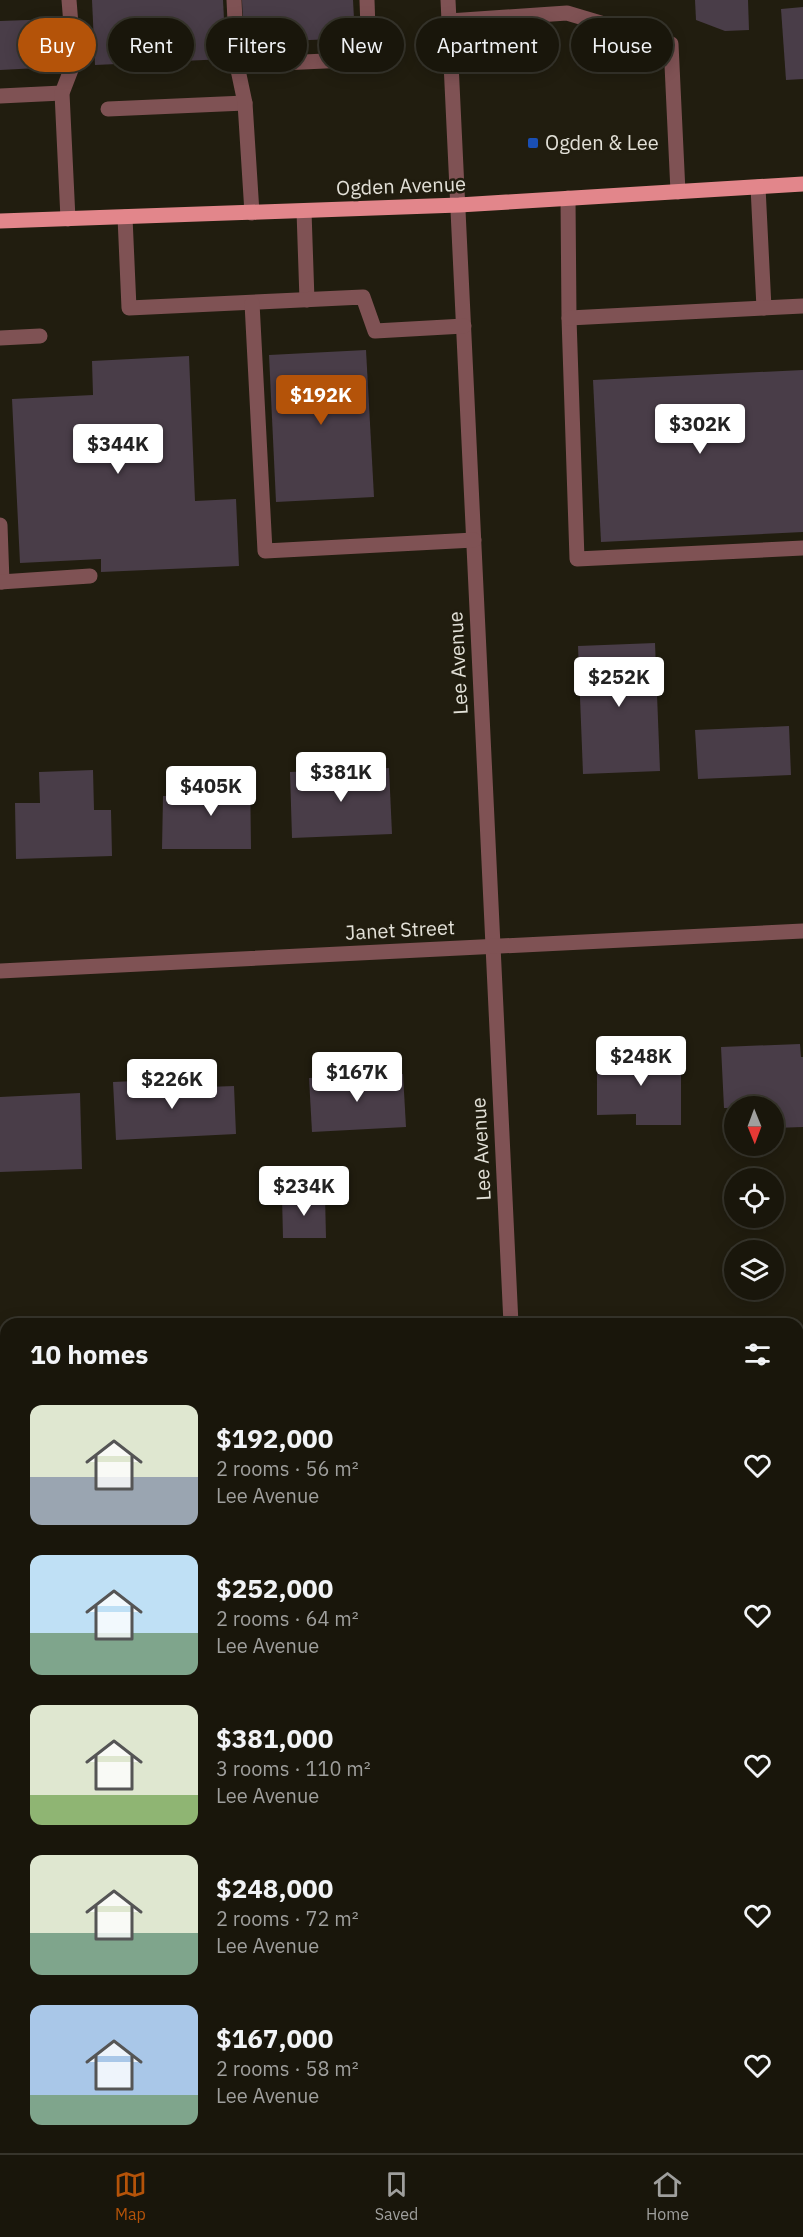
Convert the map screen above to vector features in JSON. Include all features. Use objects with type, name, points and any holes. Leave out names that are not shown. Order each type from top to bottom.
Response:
[{"type":"main road","name":"Ogden Avenue","points":[[0,221],[459,205],[803,184]]},
{"type":"street","points":[[68,219],[62,93],[74,62],[69,0]]},
{"type":"street","points":[[234,0],[235,18]]},
{"type":"street","points":[[307,62],[369,59],[367,0]]},
{"type":"street","name":"Lee Avenue","points":[[448,0],[449,18]]},
{"type":"street","points":[[474,18],[567,7],[670,44],[678,192]]},
{"type":"street","points":[[238,72],[245,103],[252,213]]},
{"type":"street","name":"Lee Avenue","points":[[452,72],[511,1318]]},
{"type":"street","points":[[0,96],[62,93]]},
{"type":"street","points":[[108,109],[245,103]]},
{"type":"street","points":[[758,187],[764,308]]},
{"type":"street","points":[[568,198],[569,318],[577,559],[803,548]]},
{"type":"street","points":[[304,211],[307,300]]},
{"type":"street","points":[[125,217],[129,308],[363,297],[375,331],[464,326]]},
{"type":"street","points":[[252,303],[265,551],[474,540]]},
{"type":"street","points":[[569,318],[803,306]]},
{"type":"street","points":[[0,338],[40,336]]},
{"type":"street","points":[[0,525],[1,582],[90,576]]},
{"type":"street","name":"Janet Street","points":[[0,972],[803,931]]},
{"type":"building","points":[[92,0],[223,0],[224,18],[206,18],[206,60],[194,60],[194,18],[108,18],[108,64],[96,65],[96,18],[93,18]]},
{"type":"building","points":[[242,0],[353,0],[354,18],[319,18],[319,40],[307,40],[307,18],[243,18]]},
{"type":"building","points":[[695,0],[748,0],[749,30],[725,31],[696,20]]},
{"type":"building","points":[[803,7],[803,79],[786,80],[781,9]]},
{"type":"building","points":[[18,20],[18,69],[0,70],[0,21]]},
{"type":"building","points":[[366,350],[374,497],[276,502],[269,355]]},
{"type":"building","points":[[189,356],[195,501],[236,499],[239,566],[101,572],[101,559],[20,563],[12,399],[93,395],[92,361]]},
{"type":"building","points":[[803,370],[803,532],[601,542],[593,380]]},
{"type":"building","points":[[655,643],[660,771],[583,774],[578,646]]},
{"type":"building","points":[[789,726],[791,775],[698,779],[695,730]]},
{"type":"building","points":[[389,768],[392,834],[292,838],[290,772]]},
{"type":"building","points":[[93,770],[94,810],[111,810],[112,856],[16,859],[15,803],[40,803],[39,772]]},
{"type":"building","points":[[216,771],[250,771],[251,849],[162,849],[163,796],[216,796]]},
{"type":"building","points":[[800,1044],[801,1057],[803,1057],[803,1127],[784,1128],[784,1096],[724,1096],[724,1108],[721,1047]]},
{"type":"building","points":[[597,1053],[681,1053],[681,1125],[636,1125],[636,1114],[597,1115]]},
{"type":"building","points":[[403,1074],[406,1127],[312,1132],[309,1078]]},
{"type":"building","points":[[179,1079],[180,1088],[234,1086],[236,1134],[116,1140],[113,1082]]},
{"type":"building","points":[[80,1093],[82,1169],[0,1172],[0,1097]]},
{"type":"building","points":[[325,1195],[326,1238],[283,1238],[282,1196]]},
{"type":"place","name":"Ogden & Lee","points":[[533,143]]}]
